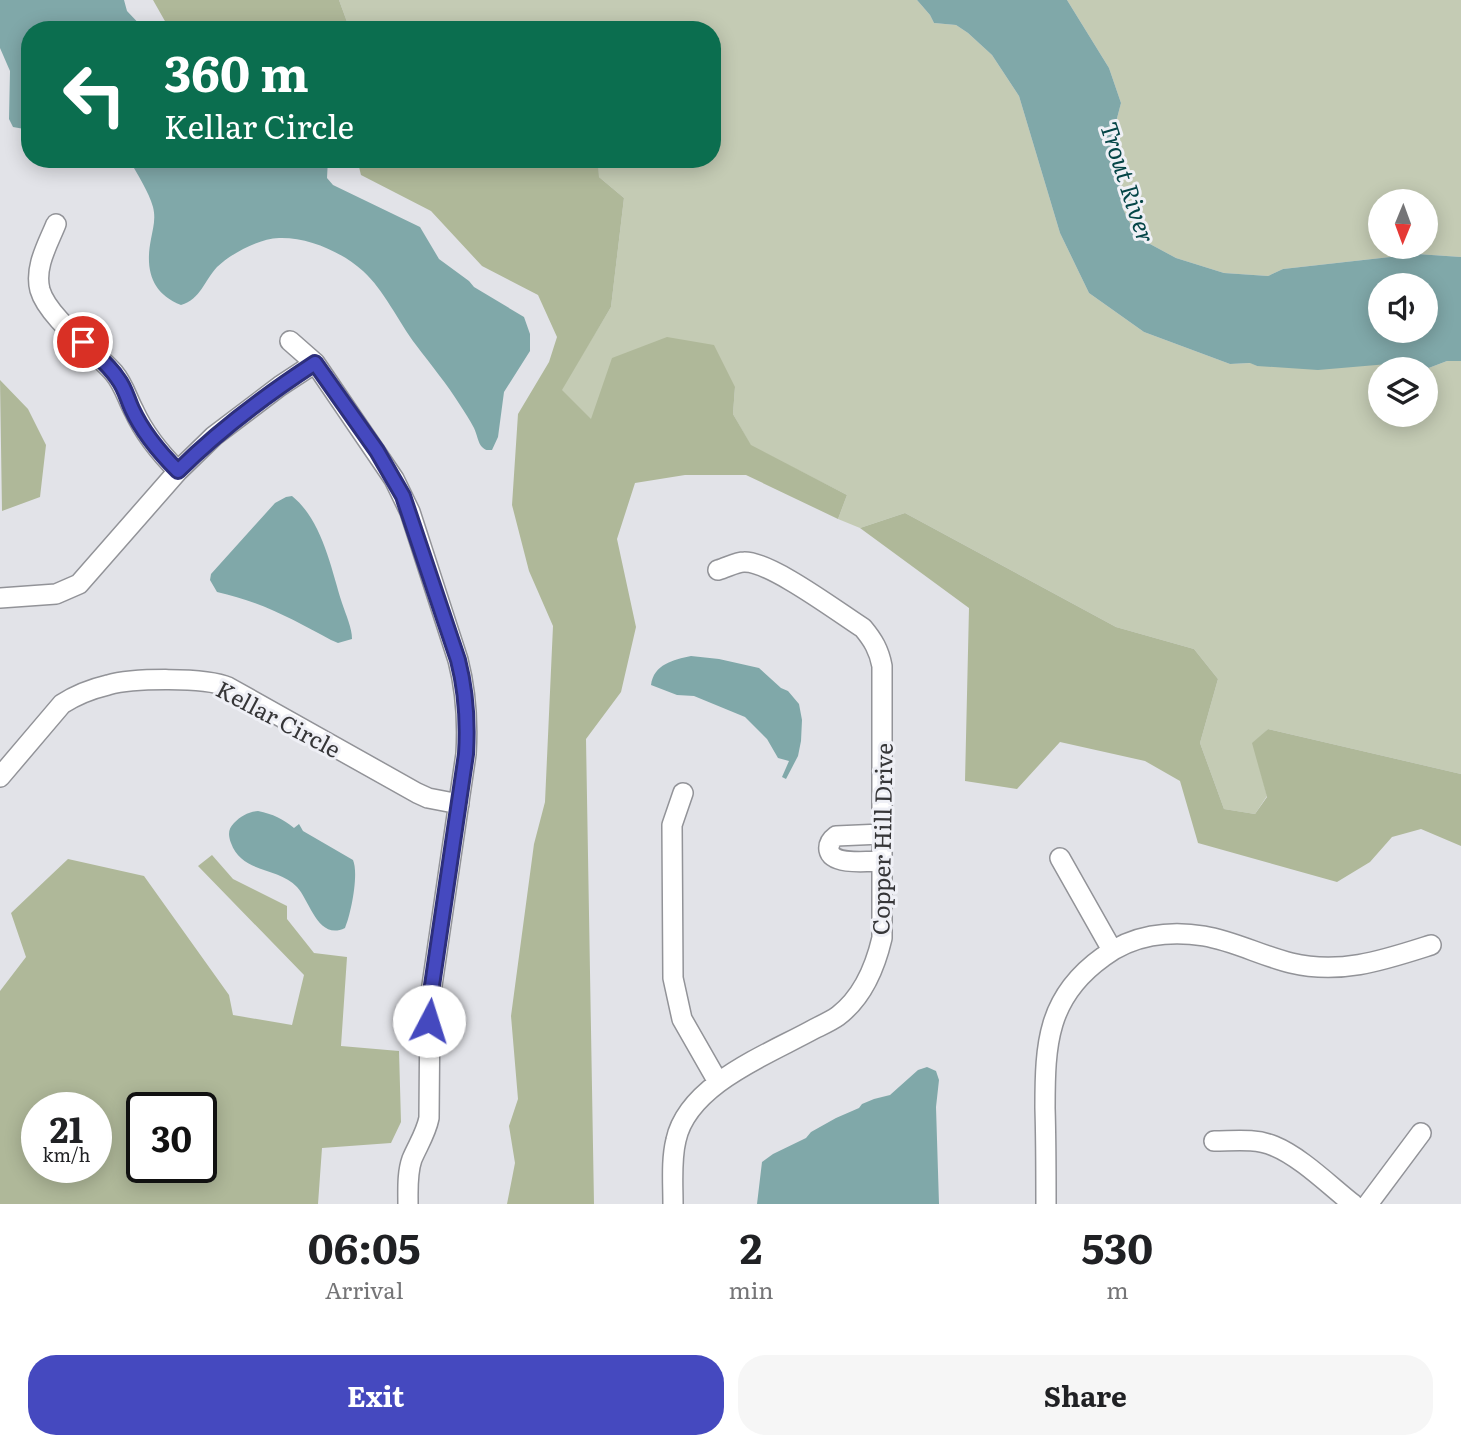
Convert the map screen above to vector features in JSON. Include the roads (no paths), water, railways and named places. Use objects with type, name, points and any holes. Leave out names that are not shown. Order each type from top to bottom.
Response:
[{"type":"street","points":[[56,224],[38,276],[44,301],[116,374],[145,433],[159,453],[178,471]]},
{"type":"street","points":[[290,341],[315,363],[377,451],[403,496],[464,684],[468,731],[430,999],[429,1118],[427,1131],[411,1161],[408,1204]]},
{"type":"street","points":[[0,598],[56,594],[79,584],[178,471],[214,436],[242,413],[315,363]]},
{"type":"street","name":"Copper Hill Drive","points":[[673,1204],[676,1138],[689,1110],[718,1082],[838,1016],[861,991],[871,975],[882,938],[882,666],[873,640],[863,628],[758,564],[742,562],[718,570]]},
{"type":"street","name":"Kellar Circle","points":[[0,777],[62,704],[75,696],[123,682],[206,681],[228,687],[416,793],[459,804]]},
{"type":"street","points":[[683,793],[672,825],[673,978],[681,1019],[718,1082]]},
{"type":"street","points":[[882,834],[836,836],[829,849],[831,855],[839,860],[882,861]]},
{"type":"street","points":[[1060,858],[1112,950]]},
{"type":"street","points":[[1046,1204],[1045,1061],[1048,1037],[1054,1018],[1074,983],[1089,967],[1112,950],[1156,934],[1181,933],[1207,936],[1290,963],[1336,968],[1374,964],[1431,945]]},
{"type":"street","points":[[1368,1204],[1421,1133]]},
{"type":"street","points":[[1214,1141],[1248,1140],[1274,1146],[1294,1158],[1353,1204]]},
{"type":"water","points":[[0,0],[124,0],[127,11],[136,21],[21,21],[21,128],[13,127],[9,119],[10,71],[0,48]]},
{"type":"water","points":[[917,0],[1067,0],[1109,68],[1121,103],[1116,122],[1122,207],[1137,237],[1176,258],[1224,273],[1268,276],[1283,269],[1372,259],[1461,257],[1461,361],[1438,364],[1438,357],[1368,357],[1368,366],[1318,370],[1257,366],[1250,363],[1230,364],[1144,332],[1089,293],[1060,233],[1019,96],[992,55],[956,25],[934,23]]},
{"type":"water","points":[[134,168],[328,168],[327,178],[333,185],[420,227],[439,259],[474,287],[524,317],[530,334],[530,351],[504,392],[498,437],[492,450],[486,450],[481,445],[455,397],[409,336],[378,287],[355,264],[335,252],[290,238],[263,241],[223,262],[198,294],[188,302],[181,305],[163,294],[150,270],[149,250],[154,219],[153,207]]},
{"type":"water","points":[[292,496],[311,518],[324,545],[352,639],[338,643],[262,606],[217,592],[210,580],[211,574],[275,503]]},
{"type":"water","points":[[691,656],[759,668],[788,691],[799,704],[802,720],[801,741],[798,756],[786,779],[782,777],[789,761],[778,758],[767,739],[745,717],[694,696],[677,695],[651,685],[660,668],[671,661]]},
{"type":"water","points":[[258,811],[278,817],[294,828],[299,824],[303,831],[353,860],[355,884],[345,928],[336,931],[328,929],[316,918],[297,887],[281,876],[243,860],[236,853],[229,837],[231,828],[242,816]]},
{"type":"water","points":[[927,1067],[936,1071],[939,1080],[936,1107],[939,1204],[757,1204],[762,1162],[862,1104],[890,1095],[918,1070]]},
{"type":"water label","name":"Trout River","points":[[1129,182]]}]
